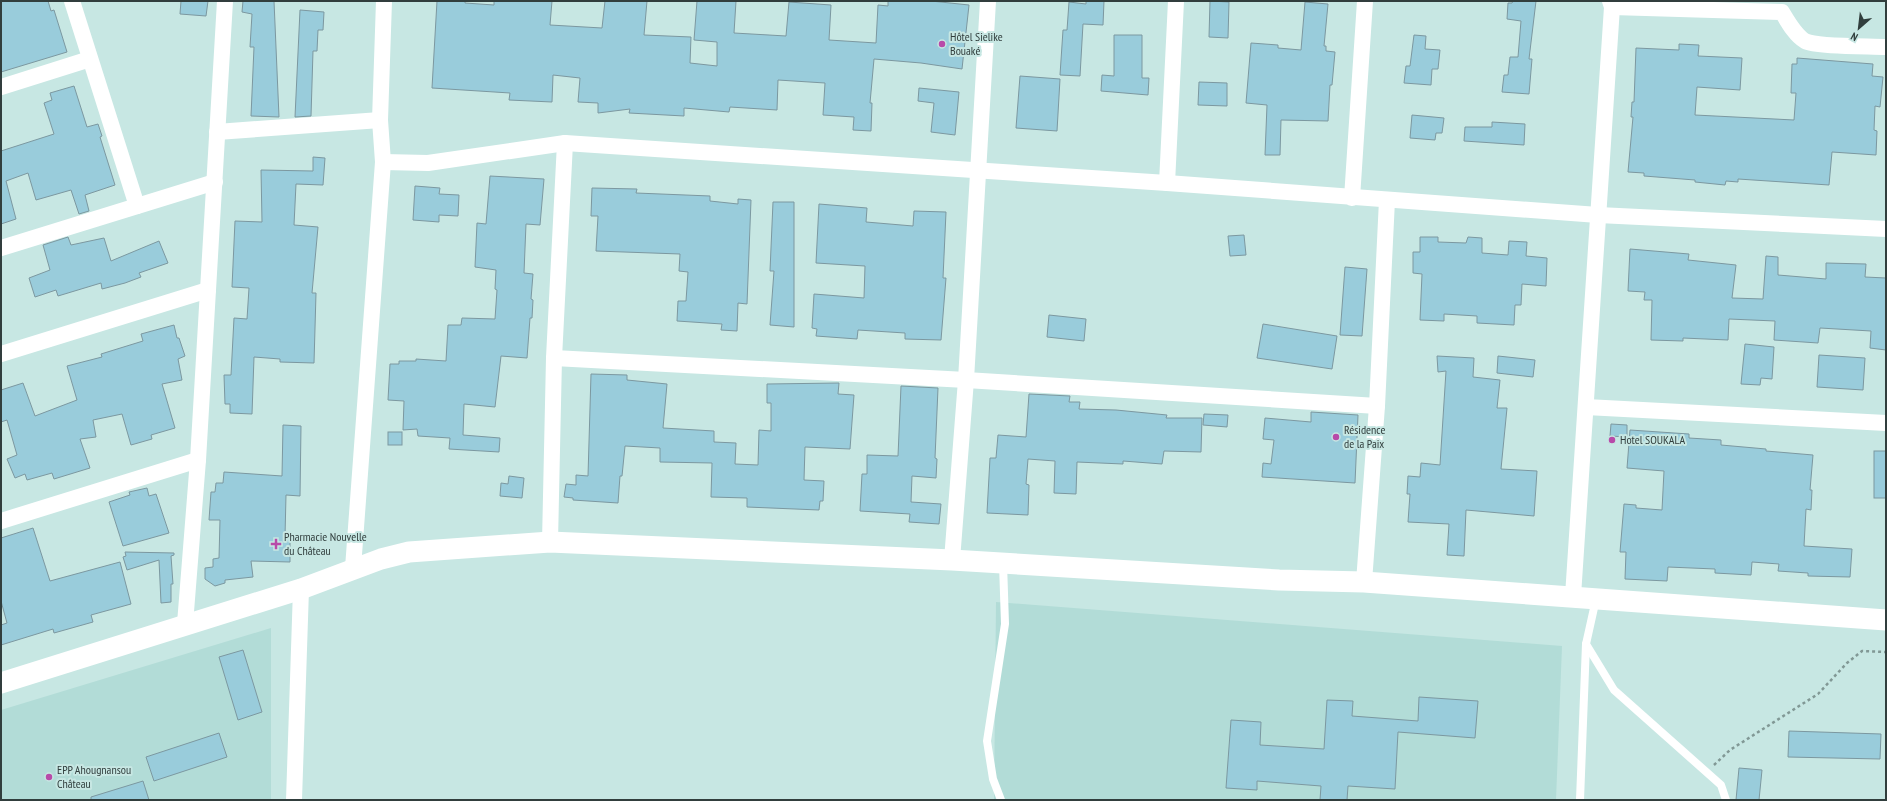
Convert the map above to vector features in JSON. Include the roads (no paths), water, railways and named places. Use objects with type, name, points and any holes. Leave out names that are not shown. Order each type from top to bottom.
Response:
[{"type":"street","points":[[72,1],[137,206]]},
{"type":"street","points":[[185,624],[198,460],[226,1]]},
{"type":"street","points":[[353,568],[382,162],[380,120],[384,1]]},
{"type":"street","points":[[952,560],[966,380],[988,1]]},
{"type":"street","points":[[1167,183],[1176,1]]},
{"type":"street","points":[[1352,198],[1365,1]]},
{"type":"street","points":[[1573,596],[1611,4],[1782,7],[1799,37],[1806,42],[1818,45],[1886,47]]},
{"type":"street","points":[[1,87],[90,60]]},
{"type":"street","points":[[217,132],[380,120]]},
{"type":"street","points":[[382,162],[428,163],[565,143],[1167,183],[1352,198],[1598,215],[1886,229]]},
{"type":"street","points":[[550,542],[554,358],[565,143]]},
{"type":"street","points":[[1,248],[214,182]]},
{"type":"street","points":[[1364,582],[1377,406],[1387,200]]},
{"type":"street","points":[[1,354],[208,290]]},
{"type":"street","points":[[554,358],[966,380],[1377,406]]},
{"type":"street","points":[[1586,407],[1886,423]]},
{"type":"street","points":[[1,521],[198,460]]},
{"type":"street","points":[[1,683],[302,588],[353,568],[381,559],[410,552],[550,542],[952,560],[1279,580],[1364,582],[1573,596],[1886,620]]},
{"type":"street","points":[[294,800],[302,588]]},
{"type":"lane","points":[[1001,800],[993,779],[987,741],[1005,624],[1003,563]]},
{"type":"lane","points":[[1580,800],[1586,644],[1596,598]]},
{"type":"lane","points":[[1586,644],[1614,690],[1721,785],[1726,800]]},
{"type":"place","name":"Hôtel Sielike Bouaké","points":[[942,44]]},
{"type":"place","name":"Résidence de la Paix","points":[[1336,437]]},
{"type":"place","name":"Hotel SOUKALA","points":[[1612,440]]},
{"type":"place","name":"Pharmacie Nouvelle du Château","points":[[276,544]]},
{"type":"place","name":"EPP Ahougnansou Château","points":[[49,777]]}]
